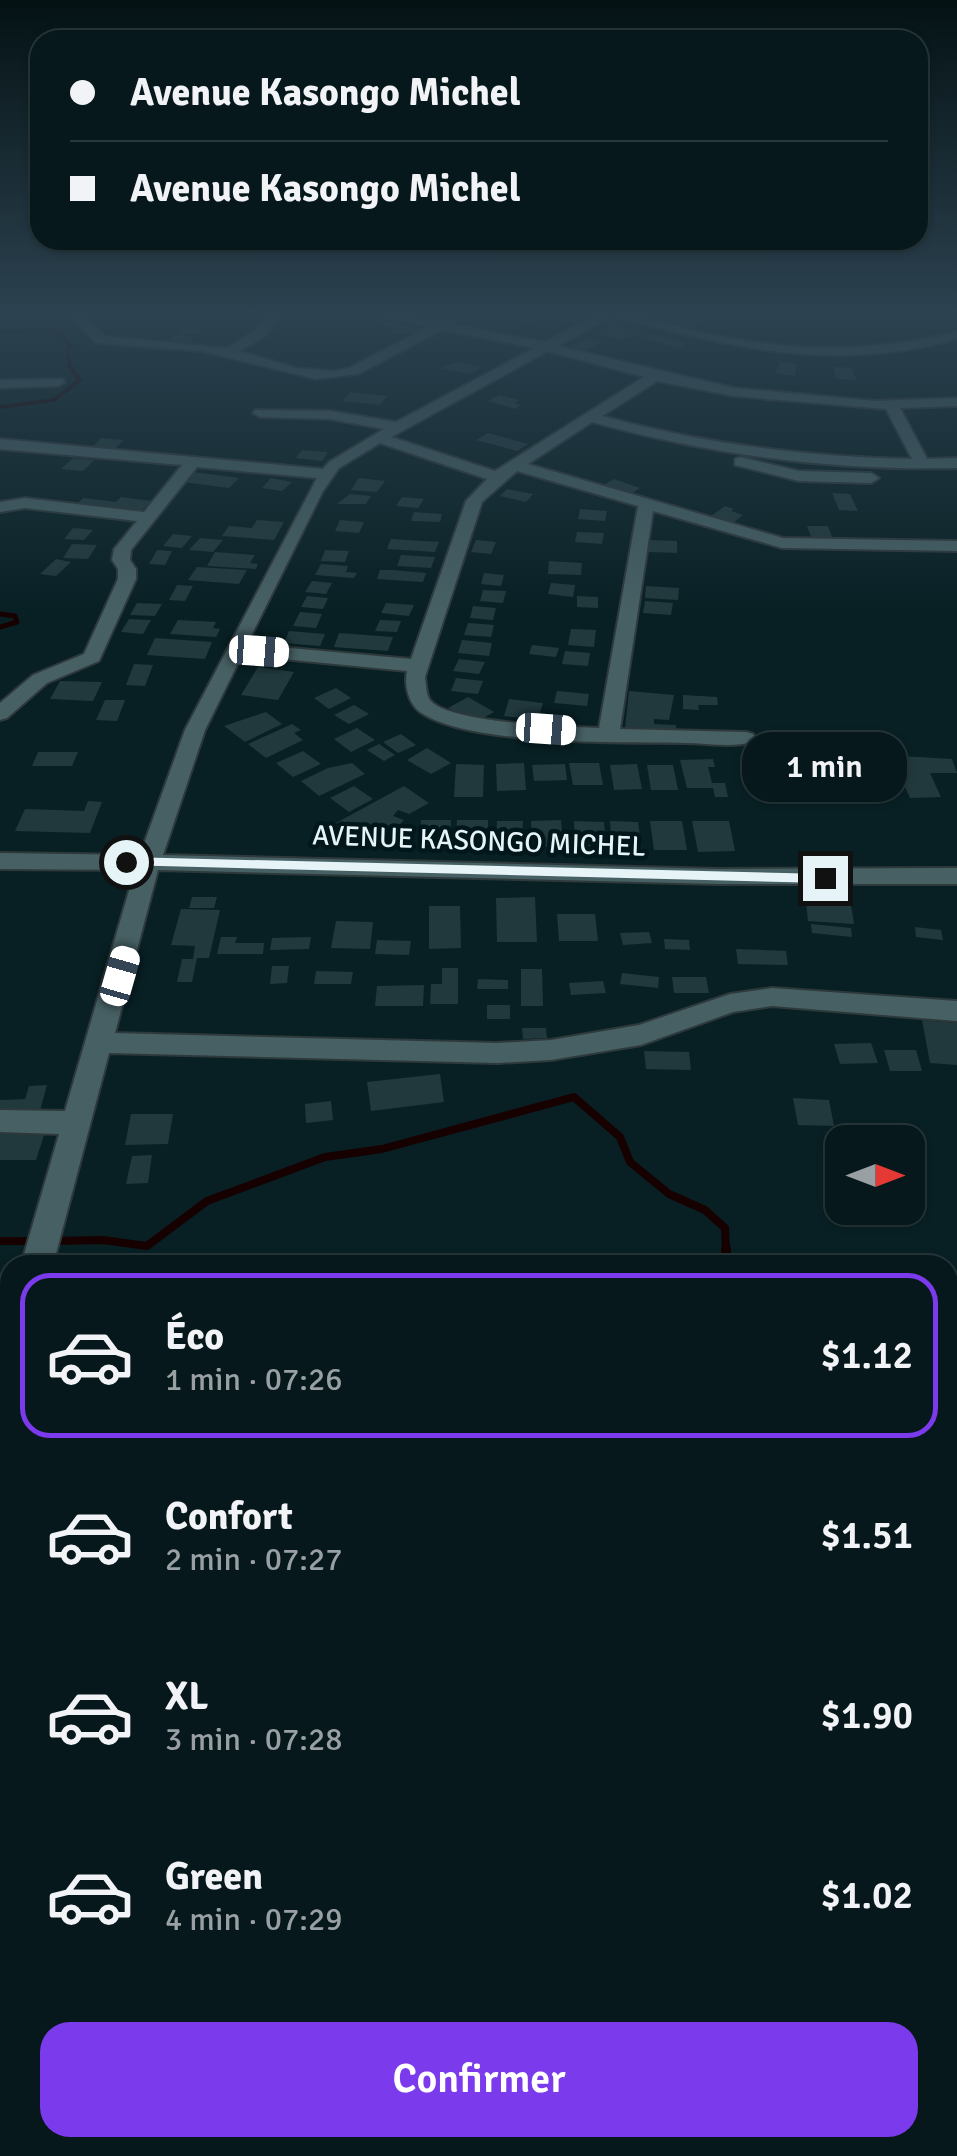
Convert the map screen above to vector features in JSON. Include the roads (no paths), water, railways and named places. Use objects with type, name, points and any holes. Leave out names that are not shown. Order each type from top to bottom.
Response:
[{"type":"street","points":[[262,411],[260,413],[330,414],[398,427]]},
{"type":"street","points":[[42,1249],[149,861],[195,730],[325,474],[428,411]]},
{"type":"street","points":[[605,411],[497,477],[474,501],[415,677],[423,706],[457,722],[746,738]]},
{"type":"street","points":[[894,411],[922,464]]},
{"type":"street","points":[[594,418],[799,476],[957,478]]},
{"type":"street","points":[[626,428],[773,452],[922,464],[957,463]]},
{"type":"street","points":[[378,438],[497,477]]},
{"type":"street","points":[[0,444],[325,474]]},
{"type":"street","points":[[0,714],[40,678],[92,657],[107,616],[128,578],[128,569],[121,560],[123,549],[190,464]]},
{"type":"street","points":[[518,466],[782,542],[957,546]]},
{"type":"street","points":[[0,507],[25,503],[145,517]]},
{"type":"street","points":[[609,733],[646,505]]},
{"type":"street","points":[[235,649],[419,666]]},
{"type":"street","name":"AVENUE KASONGO MICHEL","points":[[0,862],[149,861],[792,879],[957,876]]},
{"type":"street","points":[[100,1043],[497,1054],[551,1050],[641,1034],[730,1003],[772,997],[957,1011]]},
{"type":"street","points":[[0,1121],[78,1123]]},
{"type":"waterway","points":[[0,614],[15,616],[17,622],[0,627]]},
{"type":"waterway","points":[[49,1241],[103,1240],[147,1246],[207,1201],[325,1157],[382,1149],[574,1097],[620,1137],[630,1162],[669,1194],[705,1210],[725,1228],[726,1251]]},
{"type":"waterway","points":[[0,1241],[35,1241]]}]
